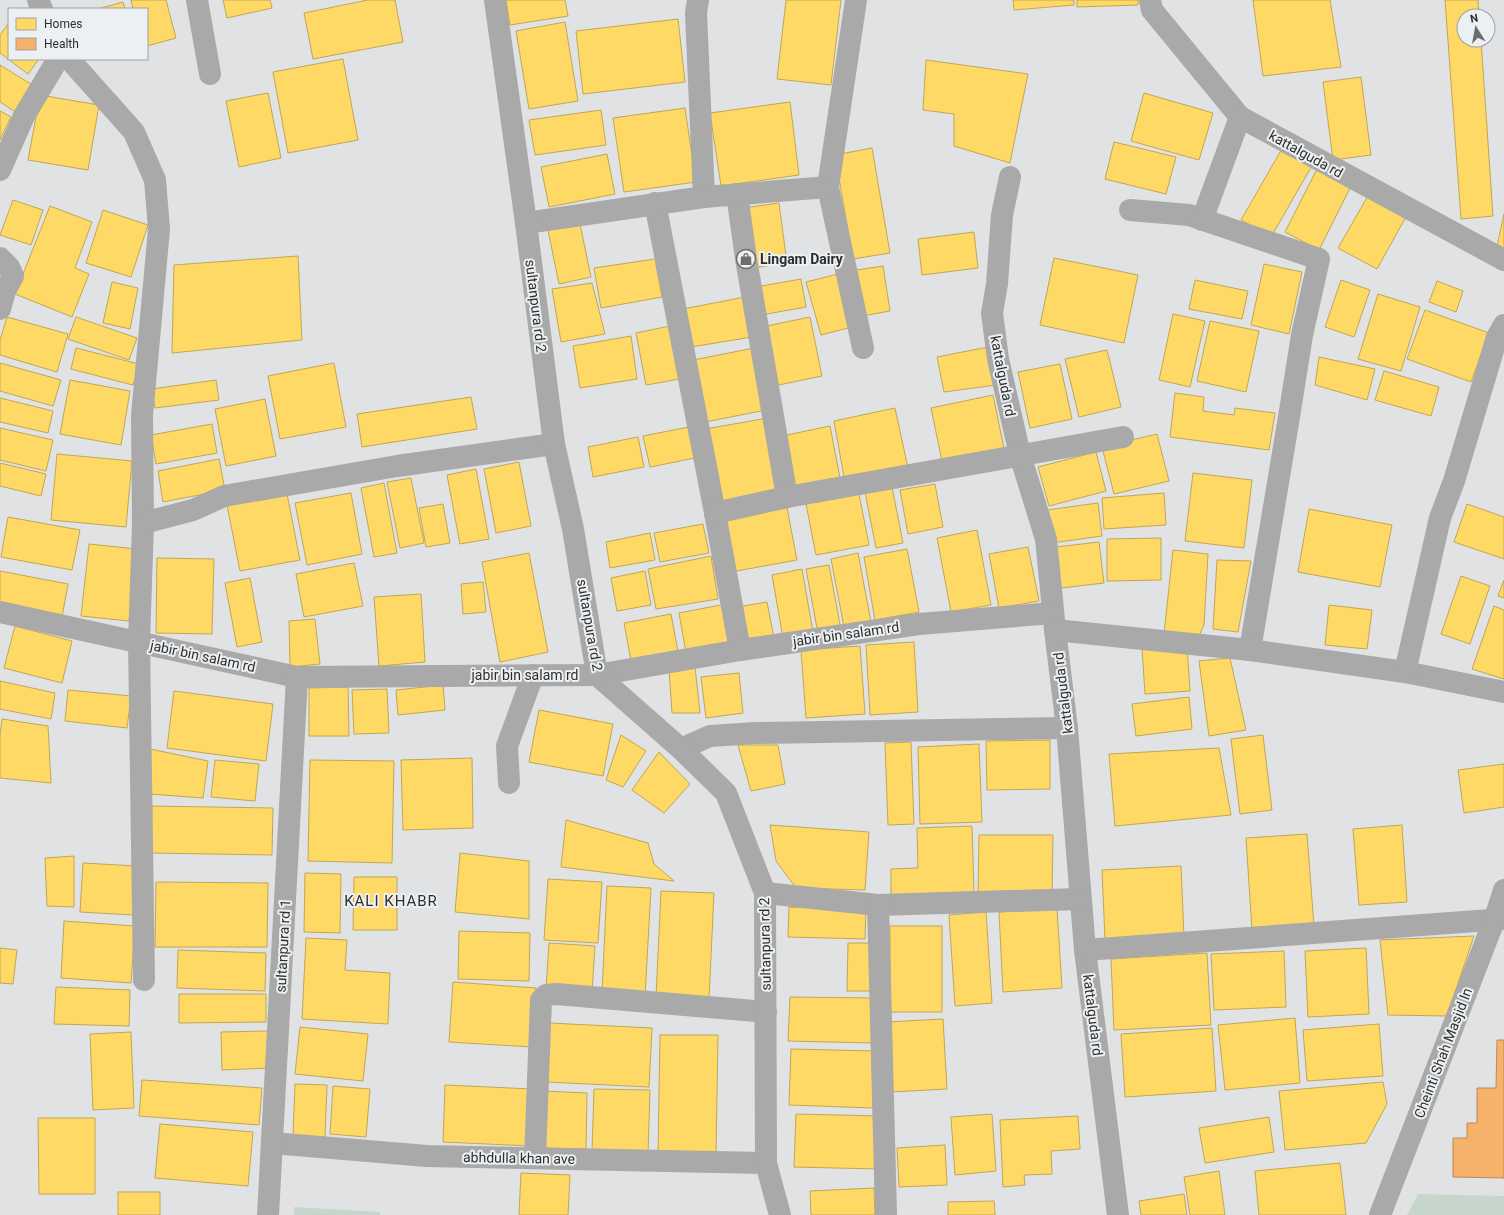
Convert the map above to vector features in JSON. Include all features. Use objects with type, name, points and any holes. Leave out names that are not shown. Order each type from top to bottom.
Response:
[{"type":"street","points":[[197,0],[210,74]]},
{"type":"street","name":"sultanpura rd 2","points":[[495,0],[526,223],[554,444],[573,529],[597,675],[681,749],[726,793],[765,893],[766,1163],[780,1215]]},
{"type":"street","points":[[698,0],[696,13],[704,197]]},
{"type":"street","points":[[856,0],[828,187],[863,348]]},
{"type":"street","name":"kattalguda rd","points":[[1150,0],[1152,10],[1240,117],[1504,260]]},
{"type":"street","points":[[0,170],[24,116],[57,60]]},
{"type":"street","points":[[70,60],[134,132],[155,180],[160,229],[142,416],[143,523],[139,642],[144,980]]},
{"type":"street","points":[[1202,220],[1240,117]]},
{"type":"street","name":"kattalguda rd","points":[[1010,177],[1002,215],[997,284],[992,313],[998,359],[1020,455],[1046,539],[1067,728],[1085,950],[1118,1215]]},
{"type":"street","points":[[526,223],[704,197],[828,187]]},
{"type":"street","points":[[737,194],[746,259],[787,497]]},
{"type":"street","points":[[655,203],[716,513],[740,650]]},
{"type":"street","points":[[1130,210],[1189,215],[1319,259],[1302,335],[1250,650]]},
{"type":"street","points":[[0,258],[9,267],[13,276],[5,291],[0,309]]},
{"type":"street","points":[[1405,672],[1440,518],[1454,481],[1497,337],[1504,325]]},
{"type":"street","points":[[716,513],[787,497],[1123,437]]},
{"type":"street","points":[[143,523],[193,510],[224,496],[397,466],[554,444]]},
{"type":"street","name":"jabir bin salam rd","points":[[0,612],[297,677],[597,675],[740,650],[919,624],[1054,621],[1405,672],[1504,692]]},
{"type":"street","points":[[508,783],[507,746],[533,675]]},
{"type":"street","name":"sultanpura rd 1","points":[[268,1215],[297,677]]},
{"type":"street","points":[[681,749],[710,736],[756,732],[1067,728]]},
{"type":"street","name":"Cheinti Shah Masjid ln","points":[[1380,1215],[1499,918],[1504,890]]},
{"type":"street","points":[[765,893],[878,905],[1080,899]]},
{"type":"street","points":[[878,905],[886,1215]]},
{"type":"street","points":[[1085,950],[1499,918]]},
{"type":"street","points":[[535,1158],[540,1000],[546,995],[556,994],[766,1012]]},
{"type":"street","name":"abhdulla khan ave","points":[[272,1143],[427,1156],[766,1163]]},
{"type":"shaded area","points":[[1418,1194],[1504,1196],[1504,1215],[1407,1215]]},
{"type":"shaded area","points":[[294,1207],[380,1212],[380,1215],[294,1215]]},
{"type":"building: Homes","points":[[131,0],[166,0],[176,38],[148,46],[148,8],[133,8]]},
{"type":"building: Homes","points":[[223,0],[270,0],[272,8],[227,18]]},
{"type":"building: Homes","points":[[368,0],[395,0],[403,42],[313,59],[304,13]]},
{"type":"building: Homes","points":[[506,0],[565,0],[568,16],[510,25]]},
{"type":"building: Homes","points":[[786,0],[841,0],[831,85],[777,79]]},
{"type":"building: Homes","points":[[1013,0],[1074,0],[1074,5],[1014,10]]},
{"type":"building: Homes","points":[[1077,0],[1138,0],[1138,5],[1077,7]]},
{"type":"building: Homes","points":[[1253,0],[1330,0],[1341,67],[1263,76]]},
{"type":"building: Homes","points":[[1445,0],[1478,0],[1478,8],[1456,8],[1456,48],[1482,48],[1493,216],[1461,219]]},
{"type":"building: Homes","points":[[123,2],[125,8],[102,8]]},
{"type":"building: Homes","points":[[678,19],[685,82],[583,94],[576,31]]},
{"type":"building: Homes","points":[[565,22],[578,101],[529,109],[516,31]]},
{"type":"building: Homes","points":[[8,24],[8,59],[0,53],[0,35]]},
{"type":"building: Homes","points":[[343,59],[358,140],[288,153],[273,72]]},
{"type":"building: Homes","points":[[9,60],[38,60],[28,74]]},
{"type":"building: Homes","points":[[926,60],[1028,74],[1010,163],[954,146],[954,114],[923,110]]},
{"type":"building: Homes","points":[[0,65],[34,86],[17,113],[0,102]]},
{"type":"building: Homes","points":[[1361,77],[1371,155],[1333,160],[1323,82]]},
{"type":"building: Homes","points":[[268,93],[281,158],[239,167],[226,101]]},
{"type":"building: Homes","points":[[1144,93],[1213,113],[1199,160],[1131,141]]},
{"type":"building: Homes","points":[[40,95],[99,105],[88,170],[28,160]]},
{"type":"building: Homes","points":[[790,102],[799,175],[721,186],[710,113]]},
{"type":"building: Homes","points":[[685,108],[696,182],[624,192],[613,118]]},
{"type":"building: Homes","points":[[601,110],[606,145],[535,155],[529,120]]},
{"type":"building: Homes","points":[[0,111],[11,117],[0,140]]},
{"type":"building: Homes","points":[[1114,142],[1176,157],[1166,194],[1105,179]]},
{"type":"building: Homes","points":[[1283,147],[1313,164],[1271,237],[1241,220]]},
{"type":"building: Homes","points":[[872,148],[890,253],[853,259],[835,155]]},
{"type":"building: Homes","points":[[607,154],[615,194],[549,207],[541,167]]},
{"type":"building: Homes","points":[[1317,169],[1351,186],[1319,250],[1285,232]]},
{"type":"building: Homes","points":[[1369,194],[1407,215],[1377,269],[1338,248]]},
{"type":"building: Homes","points":[[13,200],[43,210],[31,245],[0,235]]},
{"type":"building: Homes","points":[[779,203],[787,263],[752,268],[743,208]]},
{"type":"building: Homes","points":[[50,206],[92,222],[75,268],[89,274],[72,317],[15,294]]},
{"type":"building: Homes","points":[[103,210],[148,225],[131,277],[86,263]]},
{"type":"building: Homes","points":[[1504,214],[1504,253],[1496,251]]},
{"type":"building: Homes","points":[[580,224],[591,277],[559,284],[548,230]]},
{"type":"building: Homes","points":[[974,232],[978,268],[922,275],[918,239]]},
{"type":"building: Homes","points":[[298,256],[302,340],[172,353],[174,265]]},
{"type":"building: Homes","points":[[1054,258],[1138,275],[1124,343],[1040,325]]},
{"type":"building: Homes","points":[[655,259],[662,297],[601,308],[594,268]]},
{"type":"building: Homes","points":[[1264,264],[1302,272],[1289,334],[1251,325]]},
{"type":"building: Homes","points":[[883,266],[890,311],[857,317],[850,271]]},
{"type":"building: Homes","points":[[842,273],[856,326],[821,335],[806,282]]},
{"type":"building: Homes","points":[[801,279],[806,307],[761,315],[756,287]]},
{"type":"building: Homes","points":[[1195,280],[1248,291],[1242,319],[1189,309]]},
{"type":"building: Homes","points":[[1341,280],[1370,290],[1354,337],[1325,327]]},
{"type":"building: Homes","points":[[1437,281],[1463,291],[1456,312],[1429,302]]},
{"type":"building: Homes","points":[[112,282],[138,288],[130,329],[103,323]]},
{"type":"building: Homes","points":[[592,283],[605,334],[561,342],[552,289]]},
{"type":"building: Homes","points":[[1378,294],[1420,307],[1401,371],[1358,359]]},
{"type":"building: Homes","points":[[745,297],[752,337],[685,348],[678,310]]},
{"type":"building: Homes","points":[[1425,310],[1489,333],[1471,382],[1407,359]]},
{"type":"building: Homes","points":[[1173,314],[1205,321],[1190,387],[1159,380]]},
{"type":"building: Homes","points":[[7,317],[68,334],[57,372],[0,355],[0,340]]},
{"type":"building: Homes","points":[[76,317],[137,338],[129,360],[68,339]]},
{"type":"building: Homes","points":[[810,317],[822,376],[774,386],[762,327]]},
{"type":"building: Homes","points":[[1210,321],[1259,331],[1246,392],[1197,381]]},
{"type":"building: Homes","points":[[670,326],[680,379],[646,385],[636,333]]},
{"type":"building: Homes","points":[[631,336],[637,379],[580,388],[573,346]]},
{"type":"building: Homes","points":[[988,347],[996,385],[944,392],[937,357]]},
{"type":"building: Homes","points":[[76,348],[139,364],[133,385],[71,369]]},
{"type":"building: Homes","points":[[754,348],[766,410],[700,423],[688,361]]},
{"type":"building: Homes","points":[[1107,350],[1121,407],[1079,417],[1065,359]]},
{"type":"building: Homes","points":[[1319,357],[1375,369],[1367,400],[1315,385]]},
{"type":"building: Homes","points":[[0,363],[61,380],[53,406],[0,391]]},
{"type":"building: Homes","points":[[334,363],[346,427],[280,439],[268,376]]},
{"type":"building: Homes","points":[[1060,364],[1072,419],[1030,428],[1018,372]]},
{"type":"building: Homes","points":[[1384,371],[1439,387],[1431,416],[1375,400]]},
{"type":"building: Homes","points":[[70,380],[130,391],[121,445],[60,434]]},
{"type":"building: Homes","points":[[216,380],[219,400],[155,408],[152,389]]},
{"type":"building: Homes","points":[[1175,393],[1204,397],[1203,411],[1234,415],[1235,408],[1275,413],[1269,450],[1170,437]]},
{"type":"building: Homes","points":[[993,395],[1005,453],[943,466],[931,408]]},
{"type":"building: Homes","points":[[471,397],[477,429],[362,447],[357,414]]},
{"type":"building: Homes","points":[[0,398],[53,411],[48,433],[0,422]]},
{"type":"building: Homes","points":[[265,399],[276,456],[226,466],[215,409]]},
{"type":"building: Homes","points":[[895,408],[908,468],[844,477],[834,421]]},
{"type":"building: Homes","points":[[768,418],[782,491],[719,503],[705,429]]},
{"type":"building: Homes","points":[[212,424],[217,453],[156,464],[151,435]]},
{"type":"building: Homes","points":[[694,426],[700,457],[650,467],[643,436]]},
{"type":"building: Homes","points":[[830,426],[840,478],[793,488],[782,436]]},
{"type":"building: Homes","points":[[0,428],[53,440],[46,471],[0,460]]},
{"type":"building: Homes","points":[[1157,434],[1169,481],[1114,494],[1102,447]]},
{"type":"building: Homes","points":[[638,437],[644,467],[593,477],[588,447]]},
{"type":"building: Homes","points":[[1096,452],[1106,491],[1049,506],[1038,467]]},
{"type":"building: Homes","points":[[57,454],[132,461],[126,527],[51,520]]},
{"type":"building: Homes","points":[[219,459],[225,490],[163,502],[158,471]]},
{"type":"building: Homes","points":[[519,462],[531,526],[496,533],[484,469]]},
{"type":"building: Homes","points":[[0,463],[46,474],[41,496],[0,486]]},
{"type":"building: Homes","points":[[476,469],[489,539],[460,544],[447,475]]},
{"type":"building: Homes","points":[[1193,473],[1252,480],[1244,548],[1185,541]]},
{"type":"building: Homes","points":[[411,478],[424,543],[400,548],[387,482]]},
{"type":"building: Homes","points":[[384,483],[397,553],[374,557],[361,488]]},
{"type":"building: Homes","points":[[935,484],[943,527],[908,534],[900,490]]},
{"type":"building: Homes","points":[[892,487],[903,543],[876,548],[865,492]]},
{"type":"building: Homes","points":[[351,493],[362,554],[307,565],[295,503]]},
{"type":"building: Homes","points":[[1164,493],[1166,525],[1104,529],[1102,498]]},
{"type":"building: Homes","points":[[287,494],[300,560],[240,571],[227,505]]},
{"type":"building: Homes","points":[[859,494],[869,545],[816,555],[806,504]]},
{"type":"building: Homes","points":[[1098,503],[1102,536],[1052,543],[1047,510]]},
{"type":"building: Homes","points":[[443,504],[450,543],[426,547],[419,508]]},
{"type":"building: Homes","points":[[1467,504],[1504,517],[1504,559],[1454,542]]},
{"type":"building: Homes","points":[[787,508],[797,560],[731,572],[722,520]]},
{"type":"building: Homes","points":[[1309,509],[1392,525],[1380,587],[1298,572]]},
{"type":"building: Homes","points":[[8,517],[80,530],[72,570],[1,557]]},
{"type":"building: Homes","points":[[703,524],[709,553],[660,562],[654,533]]},
{"type":"building: Homes","points":[[977,530],[991,605],[951,612],[937,538]]},
{"type":"building: Homes","points":[[650,533],[655,560],[610,568],[606,542]]},
{"type":"building: Homes","points":[[1161,538],[1161,580],[1107,581],[1107,539]]},
{"type":"building: Homes","points":[[1099,542],[1104,583],[1061,588],[1056,547]]},
{"type":"building: Homes","points":[[89,544],[137,549],[129,621],[81,616]]},
{"type":"building: Homes","points":[[1028,547],[1039,601],[999,608],[989,554]]},
{"type":"building: Homes","points":[[907,549],[919,612],[875,620],[864,557]]},
{"type":"building: Homes","points":[[1173,550],[1208,554],[1204,625],[1198,638],[1164,634]]},
{"type":"building: Homes","points":[[529,553],[548,652],[500,662],[482,562]]},
{"type":"building: Homes","points":[[858,553],[871,622],[844,627],[831,559]]},
{"type":"building: Homes","points":[[711,556],[718,599],[656,609],[648,569]]},
{"type":"building: Homes","points":[[157,558],[214,559],[212,634],[156,633]]},
{"type":"building: Homes","points":[[1217,560],[1251,561],[1238,632],[1213,629]]},
{"type":"building: Homes","points":[[354,563],[363,606],[304,617],[296,574]]},
{"type":"building: Homes","points":[[829,565],[841,630],[818,634],[806,569]]},
{"type":"building: Homes","points":[[802,569],[813,632],[783,638],[772,575]]},
{"type":"building: Homes","points":[[0,571],[68,584],[62,617],[0,605]]},
{"type":"building: Homes","points":[[645,571],[651,605],[617,611],[611,578]]},
{"type":"building: Homes","points":[[1461,576],[1490,586],[1470,644],[1441,634]]},
{"type":"building: Homes","points":[[250,578],[262,642],[237,647],[225,583]]},
{"type":"building: Homes","points":[[1504,580],[1504,598],[1498,596]]},
{"type":"building: Homes","points":[[483,582],[486,612],[463,614],[461,584]]},
{"type":"building: Homes","points":[[421,594],[425,662],[379,666],[374,597]]},
{"type":"building: Homes","points":[[767,602],[774,638],[744,644],[737,607]]},
{"type":"building: Homes","points":[[726,604],[734,644],[686,653],[679,613]]},
{"type":"building: Homes","points":[[1329,605],[1372,610],[1367,649],[1325,645]]},
{"type":"building: Homes","points":[[1494,606],[1504,610],[1504,679],[1472,669]]},
{"type":"building: Homes","points":[[671,614],[679,657],[632,666],[624,623]]},
{"type":"building: Homes","points":[[315,619],[320,664],[290,667],[289,621]]},
{"type":"building: Homes","points":[[15,626],[72,641],[62,683],[4,668]]},
{"type":"building: Homes","points":[[914,642],[918,712],[870,715],[866,645]]},
{"type":"building: Homes","points":[[1187,645],[1190,691],[1145,694],[1142,648]]},
{"type":"building: Homes","points":[[860,646],[865,714],[806,718],[801,650]]},
{"type":"building: Homes","points":[[1230,658],[1246,730],[1209,736],[1199,661]]},
{"type":"building: Homes","points":[[695,667],[700,713],[672,713],[669,670]]},
{"type":"building: Homes","points":[[739,673],[743,713],[706,718],[701,677]]},
{"type":"building: Homes","points":[[0,681],[55,693],[51,719],[0,709]]},
{"type":"building: Homes","points":[[443,685],[445,710],[398,715],[396,690]]},
{"type":"building: Homes","points":[[348,687],[349,736],[309,736],[309,688]]},
{"type":"building: Homes","points":[[387,689],[389,733],[354,734],[352,690]]},
{"type":"building: Homes","points":[[68,690],[131,696],[127,728],[65,721]]},
{"type":"building: Homes","points":[[174,691],[273,704],[266,761],[167,748]]},
{"type":"building: Homes","points":[[1189,697],[1192,729],[1136,736],[1132,704]]},
{"type":"building: Homes","points":[[539,710],[613,724],[603,776],[529,762]]},
{"type":"building: Homes","points":[[2,719],[48,726],[51,783],[0,778],[0,736]]},
{"type":"building: Homes","points":[[621,735],[646,751],[623,787],[606,780]]},
{"type":"building: Homes","points":[[1263,735],[1272,810],[1240,814],[1231,739]]},
{"type":"building: Homes","points":[[1050,740],[1050,789],[987,790],[986,741]]},
{"type":"building: Homes","points":[[911,742],[914,824],[888,825],[885,743]]},
{"type":"building: Homes","points":[[979,744],[982,822],[920,824],[918,747]]},
{"type":"building: Homes","points":[[738,745],[778,745],[785,784],[751,791]]},
{"type":"building: Homes","points":[[1219,748],[1231,815],[1115,826],[1109,754]]},
{"type":"building: Homes","points":[[150,749],[208,761],[203,798],[149,794]]},
{"type":"building: Homes","points":[[659,752],[690,784],[664,813],[632,790]]},
{"type":"building: Homes","points":[[472,758],[473,828],[403,830],[401,760]]},
{"type":"building: Homes","points":[[215,760],[259,764],[255,801],[211,797]]},
{"type":"building: Homes","points":[[310,760],[394,761],[392,863],[308,861]]},
{"type":"building: Homes","points":[[1504,764],[1504,807],[1464,813],[1458,770]]},
{"type":"building: Homes","points":[[152,806],[273,808],[272,855],[151,853]]},
{"type":"building: Homes","points":[[566,820],[648,843],[654,864],[674,881],[561,867]]},
{"type":"building: Homes","points":[[770,825],[869,832],[865,890],[796,888],[776,861]]},
{"type":"building: Homes","points":[[1402,825],[1407,902],[1359,905],[1353,829]]},
{"type":"building: Homes","points":[[972,826],[974,892],[891,895],[891,869],[918,868],[917,828]]},
{"type":"building: Homes","points":[[1307,834],[1314,926],[1252,930],[1246,838]]},
{"type":"building: Homes","points":[[979,835],[1053,835],[1052,896],[978,896]]},
{"type":"building: Homes","points":[[460,853],[529,861],[529,919],[455,912]]},
{"type":"building: Homes","points":[[74,856],[74,907],[47,906],[45,858]]},
{"type":"building: Homes","points":[[83,863],[136,866],[133,915],[80,912]]},
{"type":"building: Homes","points":[[1181,866],[1184,937],[1105,940],[1102,870]]},
{"type":"building: Homes","points":[[305,873],[341,874],[340,933],[304,932]]},
{"type":"building: Homes","points":[[354,877],[397,877],[397,930],[353,930]]},
{"type":"building: Homes","points":[[548,879],[602,882],[598,943],[544,940]]},
{"type":"building: Homes","points":[[156,882],[268,883],[267,947],[155,947]]},
{"type":"building: Homes","points":[[607,886],[651,888],[645,996],[602,994]]},
{"type":"building: Homes","points":[[661,891],[714,893],[709,999],[656,997]]},
{"type":"building: Homes","points":[[789,907],[866,909],[865,939],[788,937]]},
{"type":"building: Homes","points":[[1057,909],[1062,988],[1003,992],[999,912]]},
{"type":"building: Homes","points":[[986,912],[992,1003],[955,1006],[949,915]]},
{"type":"building: Homes","points":[[64,921],[135,926],[131,983],[61,978]]},
{"type":"building: Homes","points":[[890,926],[942,926],[942,1012],[890,1012]]},
{"type":"building: Homes","points":[[459,931],[530,933],[529,981],[458,979]]},
{"type":"building: Homes","points":[[1474,936],[1447,1016],[1388,1015],[1380,940]]},
{"type":"building: Homes","points":[[306,938],[347,940],[345,970],[390,973],[388,1024],[302,1019]]},
{"type":"building: Homes","points":[[549,943],[595,946],[592,992],[546,989]]},
{"type":"building: Homes","points":[[848,943],[873,943],[871,991],[847,991]]},
{"type":"building: Homes","points":[[0,948],[17,950],[13,984],[0,983]]},
{"type":"building: Homes","points":[[1366,948],[1369,1014],[1308,1017],[1305,951]]},
{"type":"building: Homes","points":[[178,950],[266,953],[265,991],[177,988]]},
{"type":"building: Homes","points":[[1284,951],[1286,1007],[1214,1010],[1211,954]]},
{"type":"building: Homes","points":[[1207,953],[1211,1025],[1114,1030],[1111,959]]},
{"type":"building: Homes","points":[[453,982],[536,988],[532,1047],[449,1042]]},
{"type":"building: Homes","points":[[56,987],[130,990],[129,1026],[54,1024]]},
{"type":"building: Homes","points":[[179,994],[266,994],[266,1022],[179,1023]]},
{"type":"building: Homes","points":[[790,997],[874,998],[873,1043],[788,1041]]},
{"type":"building: Homes","points":[[1295,1018],[1300,1083],[1225,1090],[1218,1025]]},
{"type":"building: Homes","points":[[943,1019],[947,1089],[891,1092],[887,1022]]},
{"type":"building: Homes","points":[[549,1023],[652,1028],[649,1087],[547,1082]]},
{"type":"building: Homes","points":[[1379,1024],[1383,1076],[1307,1081],[1303,1030]]},
{"type":"building: Homes","points":[[300,1027],[368,1034],[363,1081],[295,1074]]},
{"type":"building: Homes","points":[[1212,1028],[1216,1091],[1125,1097],[1121,1034]]},
{"type":"building: Homes","points":[[269,1031],[270,1068],[222,1070],[221,1032]]},
{"type":"building: Homes","points":[[131,1032],[134,1108],[93,1110],[90,1034]]},
{"type":"building: Homes","points":[[660,1035],[718,1035],[716,1153],[658,1153]]},
{"type":"building: Homes","points":[[791,1049],[875,1051],[873,1108],[789,1105]]},
{"type":"building: Homes","points":[[142,1080],[262,1088],[259,1125],[139,1116]]},
{"type":"building: Homes","points":[[1383,1082],[1387,1104],[1366,1143],[1285,1150],[1279,1091]]},
{"type":"building: Homes","points":[[295,1084],[327,1085],[325,1137],[293,1136]]},
{"type":"building: Homes","points":[[445,1085],[532,1089],[530,1146],[443,1142]]},
{"type":"building: Homes","points":[[333,1086],[370,1089],[366,1137],[330,1134]]},
{"type":"building: Homes","points":[[594,1089],[650,1090],[648,1153],[592,1151]]},
{"type":"building: Homes","points":[[543,1091],[587,1093],[586,1149],[541,1148]]},
{"type":"building: Homes","points":[[796,1114],[879,1116],[877,1169],[794,1167]]},
{"type":"building: Homes","points":[[992,1114],[996,1171],[955,1175],[951,1117]]},
{"type":"building: Homes","points":[[1078,1116],[1080,1149],[1051,1151],[1052,1174],[1024,1175],[1025,1185],[1003,1187],[1000,1120]]},
{"type":"building: Homes","points":[[1269,1117],[1274,1152],[1205,1163],[1199,1128]]},
{"type":"building: Homes","points":[[38,1118],[95,1118],[95,1194],[39,1194]]},
{"type":"building: Homes","points":[[160,1124],[253,1132],[248,1186],[155,1178]]},
{"type":"building: Homes","points":[[945,1145],[947,1185],[899,1187],[897,1148]]},
{"type":"building: Homes","points":[[1340,1163],[1346,1215],[1259,1215],[1255,1171]]},
{"type":"building: Homes","points":[[1219,1171],[1225,1215],[1190,1215],[1184,1177]]},
{"type":"building: Homes","points":[[521,1173],[570,1175],[568,1215],[519,1215]]},
{"type":"building: Homes","points":[[874,1188],[875,1215],[811,1215],[810,1191]]},
{"type":"building: Homes","points":[[118,1192],[160,1192],[160,1215],[118,1215]]},
{"type":"building: Homes","points":[[1184,1194],[1187,1215],[1141,1215],[1139,1201]]},
{"type":"building: Homes","points":[[994,1201],[995,1215],[948,1215],[948,1202]]},
{"type":"building: Health","points":[[1497,1040],[1504,1040],[1504,1178],[1453,1177],[1453,1138],[1467,1138],[1467,1123],[1477,1123],[1477,1088],[1496,1088]]},
{"type":"place","name":"Lingam Dairy","points":[[746,259]]},
{"type":"district","name":"KALI KHABR","points":[[391,901]]}]
